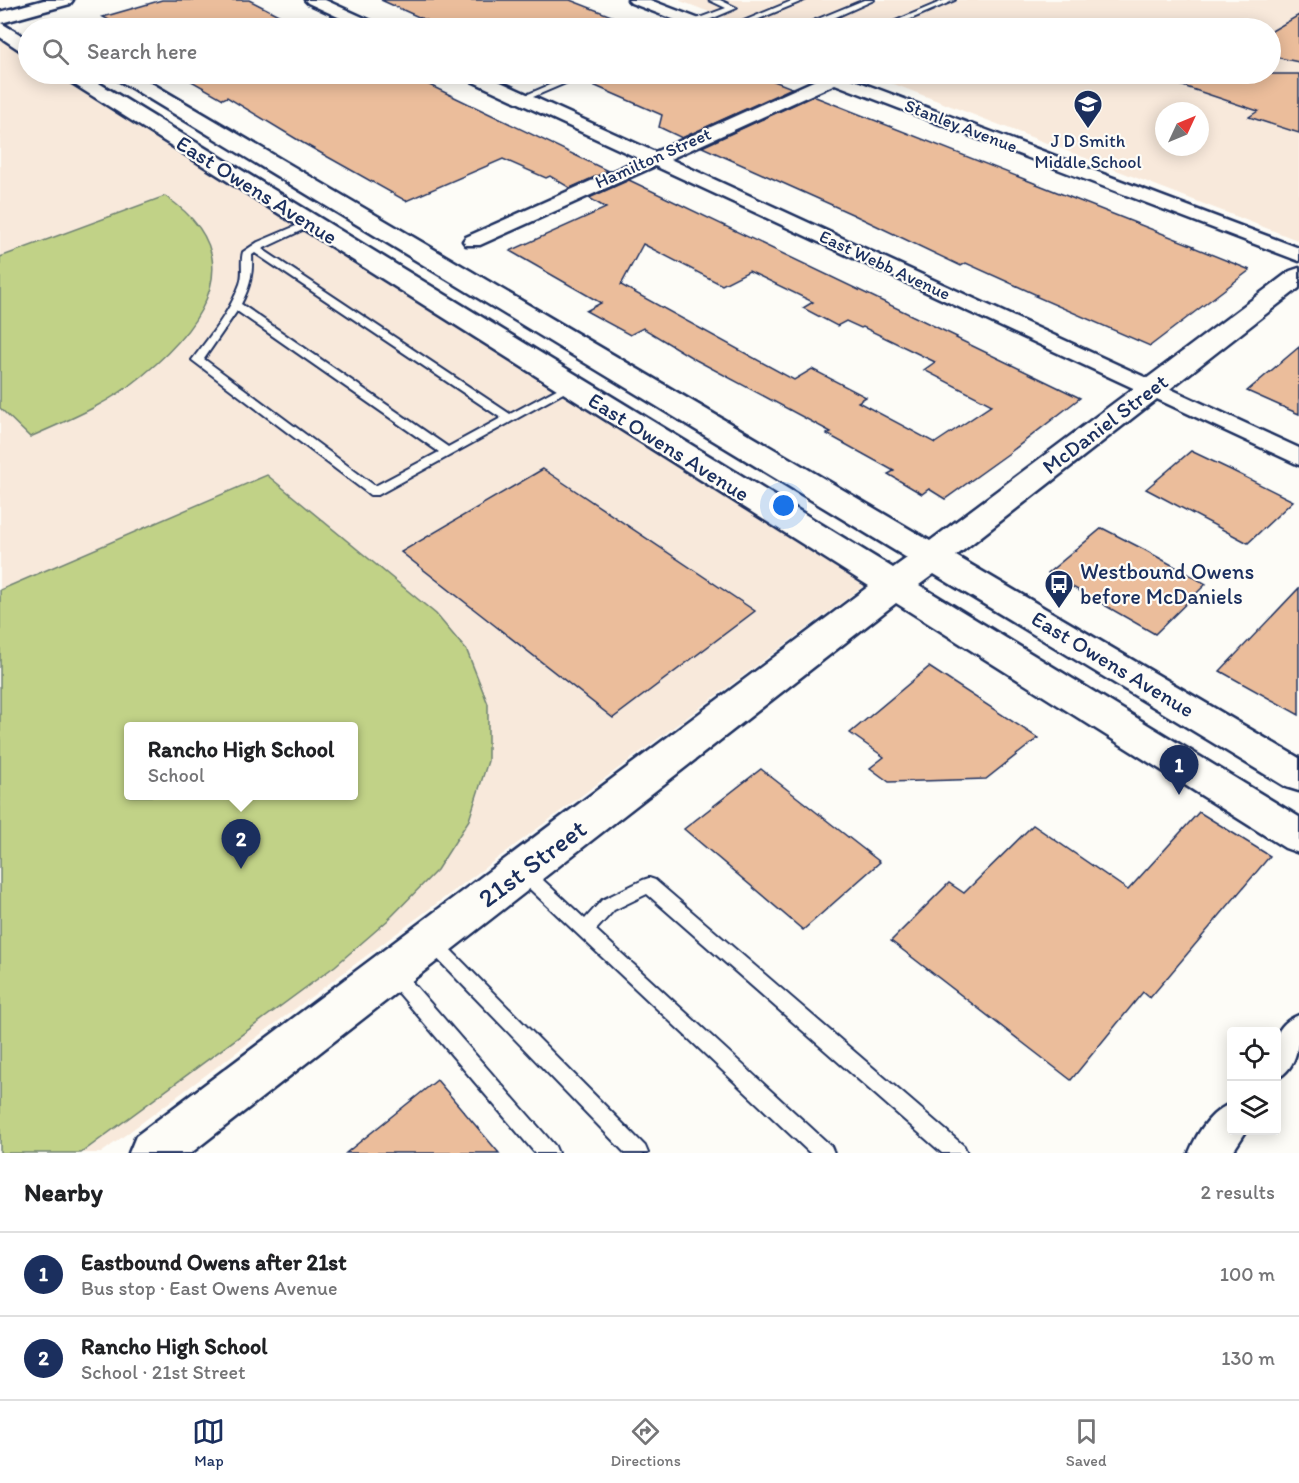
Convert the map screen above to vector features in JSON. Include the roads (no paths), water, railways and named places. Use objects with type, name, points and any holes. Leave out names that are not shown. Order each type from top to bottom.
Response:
[{"type":"main road","points":[[7,6],[64,0]]},
{"type":"main road","points":[[7,6],[29,18]]},
{"type":"main road","points":[[0,29],[18,41]]},
{"type":"main road","name":"East Owens Avenue","points":[[87,84],[570,386],[913,572],[1299,776]]},
{"type":"main road","name":"East Owens Avenue","points":[[139,84],[642,385],[1299,837]]},
{"type":"main road","name":"McDaniel Street","points":[[913,572],[1299,276]]},
{"type":"main road","points":[[570,386],[642,385]]},
{"type":"main road","name":"21st Street","points":[[153,1153],[913,572]]},
{"type":"street","points":[[313,0],[352,18]]},
{"type":"street","points":[[636,0],[682,18]]},
{"type":"street","name":"East Webb Avenue","points":[[493,84],[1299,457]]},
{"type":"street","name":"Hamilton Street","points":[[473,241],[812,84]]},
{"type":"street","name":"Stanley Avenue","points":[[850,84],[1299,255]]},
{"type":"street","points":[[1281,1055],[1299,1032]]},
{"type":"street","points":[[1208,1153],[1227,1128]]},
{"type":"lane","points":[[713,0],[733,8],[716,18]]},
{"type":"lane","points":[[756,18],[801,0]]},
{"type":"lane","points":[[827,18],[870,0]]},
{"type":"lane","points":[[908,18],[951,0]]},
{"type":"lane","points":[[523,98],[559,84]]},
{"type":"lane","points":[[309,223],[246,254],[248,275],[214,341],[198,360],[374,492],[570,386]]},
{"type":"lane","points":[[255,249],[510,418]]},
{"type":"lane","points":[[234,305],[448,452]]},
{"type":"lane","points":[[522,871],[824,1153]]},
{"type":"lane","points":[[585,930],[608,905],[649,885],[957,1153]]},
{"type":"lane","points":[[430,940],[638,1153]]},
{"type":"lane","points":[[391,970],[548,1153]]},
{"type":"place","name":"J D Smith Middle School","points":[[1088,130]]},
{"type":"place","name":"Westbound Owens before McDaniels","points":[[1059,610]]},
{"type":"place","name":"Eastbound Owens after 21st","points":[[1179,795]]},
{"type":"place","name":"Rancho High School","points":[[241,869]]}]
